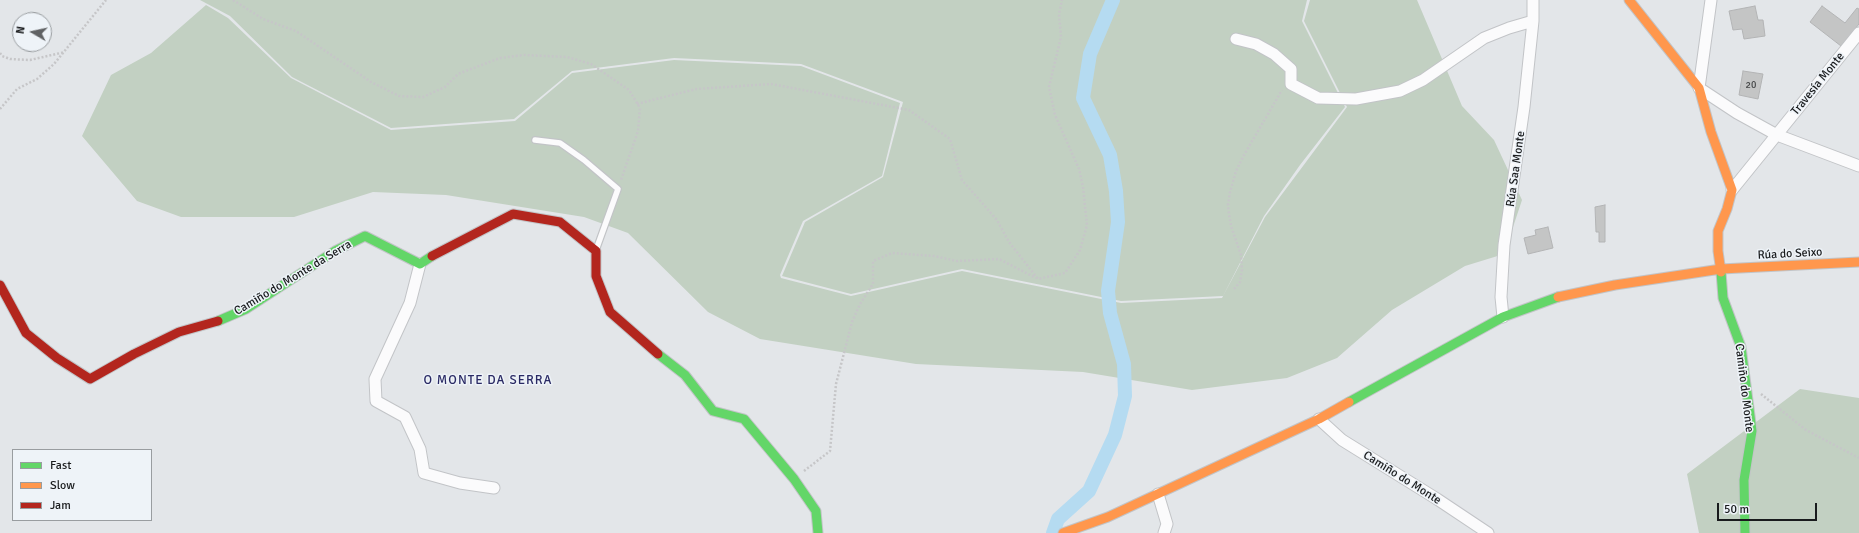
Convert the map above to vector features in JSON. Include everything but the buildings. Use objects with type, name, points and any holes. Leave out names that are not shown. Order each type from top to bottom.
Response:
[{"type":"street","name":"Rúa Saa Monte","points":[[1503,317],[1501,297],[1504,244],[1524,106],[1533,22],[1533,0]]},
{"type":"street","points":[[1629,0],[1699,88],[1737,113],[1777,135],[1859,166]]},
{"type":"street","points":[[1711,0],[1699,88],[1711,132],[1732,190]]},
{"type":"street","points":[[1236,39],[1256,44],[1274,54],[1291,69],[1290,84],[1318,98],[1336,100],[1356,99],[1400,91],[1423,80],[1484,38],[1509,28],[1533,22]]},
{"type":"street","name":"Travesía Monte","points":[[1722,269],[1718,251],[1718,231],[1727,209],[1732,190],[1859,33]]},
{"type":"street","points":[[494,488],[460,483],[424,473],[420,450],[405,417],[376,401],[375,379],[410,303],[420,264],[513,214],[560,222],[596,250],[596,276],[610,312],[657,354],[685,375],[713,411],[744,419],[794,479],[816,511],[818,533]]},
{"type":"street","name":"Camiño do Monte da Serra","points":[[0,285],[26,333],[57,358],[90,379],[134,354],[180,332],[215,322],[246,309],[335,251],[365,236],[420,264]]},
{"type":"street","name":"Rúa do Seixo","points":[[1063,533],[1108,517],[1319,419],[1408,368],[1503,317],[1561,296],[1615,285],[1722,269],[1859,262]]},
{"type":"street","name":"Camiño do Monte","points":[[1722,269],[1723,298],[1741,347],[1752,431],[1744,480],[1744,533]]},
{"type":"street","name":"Camiño do Monte","points":[[1319,419],[1342,440],[1437,499],[1488,533]]},
{"type":"street","points":[[1158,494],[1167,524],[1164,533]]},
{"type":"lane","points":[[535,140],[560,144],[584,160],[618,189],[596,250]]},
{"type":"path","points":[[0,109],[17,89],[37,79],[66,52],[106,0]]},
{"type":"path","points":[[233,0],[263,19],[296,31],[371,82],[399,96],[423,97],[445,87],[458,74],[500,58],[524,55],[567,56],[591,64],[629,90],[640,108],[638,131],[618,189]]},
{"type":"path","points":[[794,479],[830,451],[836,384],[852,322],[860,304],[873,284],[873,261],[892,254],[934,256],[957,261],[999,259],[1038,279],[1065,273],[1080,250],[1087,225],[1083,187],[1079,169],[1055,115],[1049,87],[1060,37],[1059,14],[1062,0]]},
{"type":"path","points":[[0,53],[2,56],[10,59],[30,60],[66,52]]},
{"type":"path","points":[[637,104],[696,89],[771,84],[909,110],[950,139],[962,180],[996,220],[1009,242],[1038,279]]},
{"type":"path","points":[[1234,289],[1240,282],[1242,270],[1241,255],[1231,226],[1229,214],[1228,205],[1230,192],[1236,171],[1260,127],[1282,91],[1290,84]]},
{"type":"path","points":[[1745,378],[1766,400],[1806,430],[1859,458]]},
{"type":"green space","points":[[200,0],[1307,0],[1302,21],[1345,107],[1300,165],[1264,216],[1223,296],[1121,301],[962,269],[851,294],[782,276],[805,222],[883,177],[903,102],[801,64],[674,58],[572,71],[514,119],[391,128],[292,77],[230,16]]},
{"type":"green space","points":[[1310,0],[1417,0],[1462,106],[1494,140],[1522,200],[1504,254],[1465,266],[1392,310],[1337,358],[1287,378],[1192,390],[1083,372],[916,364],[760,339],[708,312],[628,233],[584,217],[446,195],[373,192],[294,217],[181,217],[137,201],[82,136],[111,75],[151,53],[206,5],[228,18],[291,78],[391,130],[515,121],[572,73],[674,60],[801,66],[900,103],[882,176],[803,221],[780,275],[781,278],[851,296],[962,271],[1121,303],[1222,298],[1265,217],[1347,107],[1304,21]]},
{"type":"green space","points":[[1800,389],[1859,398],[1859,533],[1699,533],[1687,474]]},
{"type":"waterway","points":[[1053,533],[1058,519],[1089,491],[1115,435],[1125,396],[1124,364],[1110,313],[1108,291],[1118,222],[1116,191],[1110,155],[1083,98],[1090,54],[1113,0]]},
{"type":"traffic: fast","points":[[218,321],[246,309],[335,251],[365,236],[420,264],[432,256]]},
{"type":"traffic: fast","points":[[1721,272],[1723,298],[1741,347],[1752,431],[1744,480],[1745,533]]},
{"type":"traffic: fast","points":[[1349,402],[1503,317],[1558,297]]},
{"type":"traffic: fast","points":[[658,354],[685,375],[713,411],[744,419],[794,479],[816,511],[818,533]]},
{"type":"traffic: slow","points":[[1629,0],[1699,88],[1711,132],[1732,190],[1727,209],[1718,231],[1718,251],[1721,272]]},
{"type":"traffic: slow","points":[[1558,297],[1615,285],[1721,269],[1859,262]]},
{"type":"traffic: slow","points":[[1063,533],[1108,517],[1319,419],[1349,402]]},
{"type":"traffic: jam","points":[[432,256],[513,214],[560,222],[596,251],[596,276],[610,312],[658,354]]},
{"type":"traffic: jam","points":[[0,285],[26,333],[57,358],[90,379],[134,354],[179,332],[218,321]]},
{"type":"district","name":"O MONTE DA SERRA","points":[[488,381]]}]
